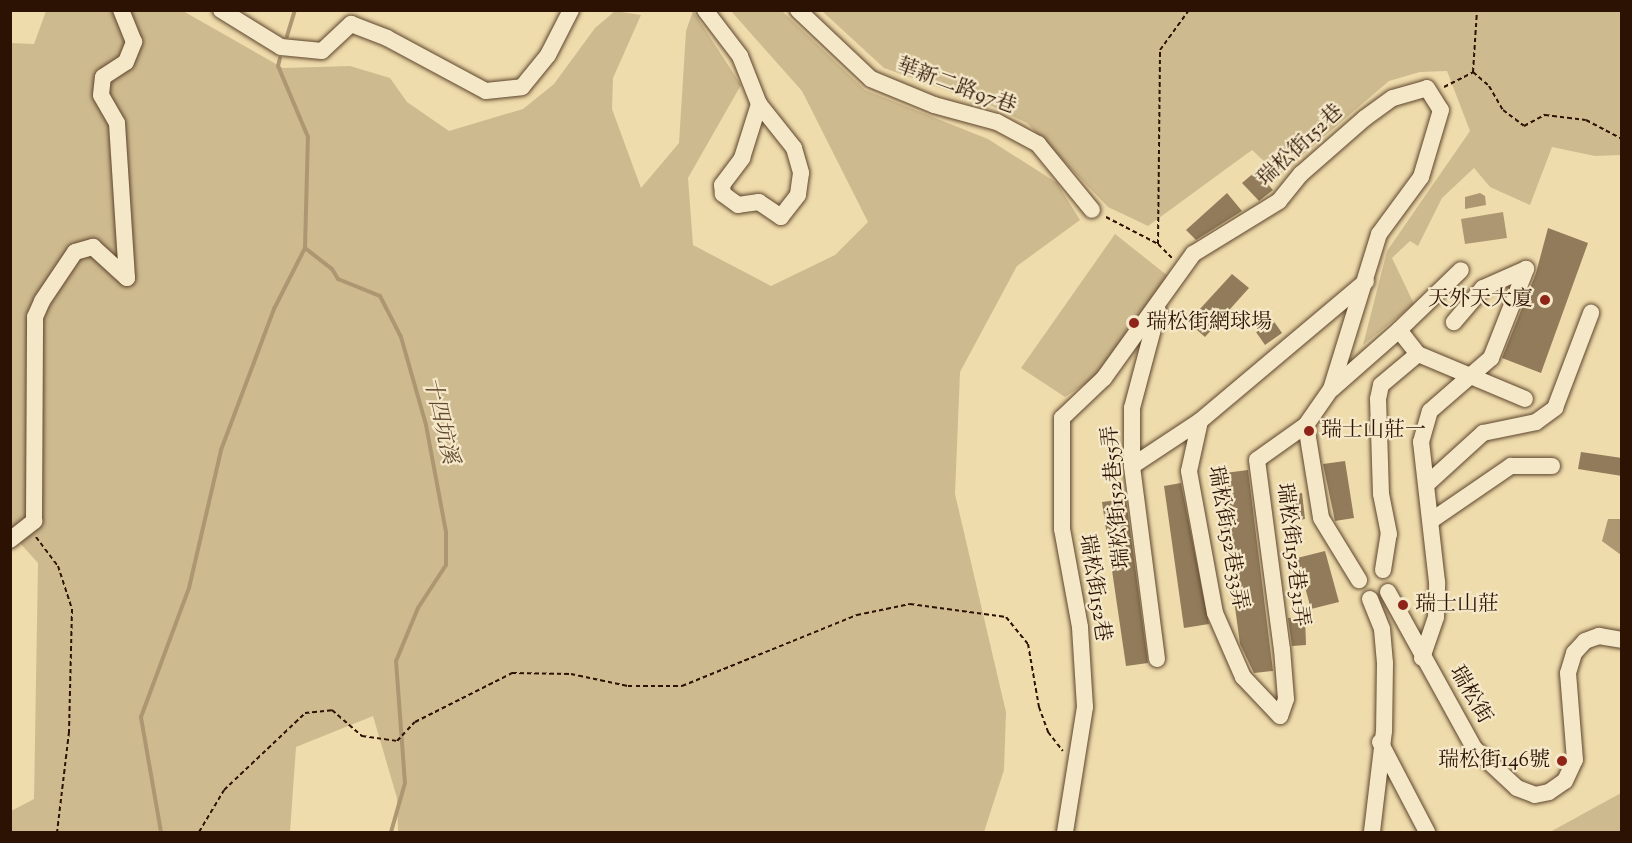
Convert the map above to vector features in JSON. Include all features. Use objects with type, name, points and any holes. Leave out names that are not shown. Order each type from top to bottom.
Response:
[{"type":"street","points":[[10,540],[34,520],[35,317],[42,301],[75,252],[93,247],[127,278],[117,123],[102,95],[103,76],[126,62],[134,42],[121,10]]},
{"type":"street","points":[[221,10],[281,47],[322,51],[351,24],[387,38],[486,91],[522,87],[549,56],[571,10]]},
{"type":"street","points":[[705,10],[740,56],[759,104],[794,148],[801,173],[798,195],[782,218],[759,202],[738,205],[723,194],[722,185],[742,158],[759,104]]},
{"type":"street","name":"華新二路97巷","points":[[798,10],[871,79],[934,105],[997,122],[1038,144],[1092,210]]},
{"type":"street","name":"瑞松街152巷","points":[[1065,832],[1085,706],[1080,627],[1062,529],[1062,418],[1104,378],[1193,254],[1279,201],[1301,174],[1365,118],[1393,98],[1427,88],[1431,95]]},
{"type":"street","points":[[1332,389],[1379,234],[1421,177],[1441,110],[1431,95]]},
{"type":"street","points":[[1422,658],[1436,617],[1432,520],[1421,442],[1430,411],[1475,375],[1491,358],[1526,269],[1483,288],[1454,322]]},
{"type":"street","points":[[1372,832],[1380,741],[1384,731],[1385,663],[1382,629],[1370,599],[1360,590],[1359,580],[1320,518],[1306,425],[1332,389],[1399,330],[1461,270]]},
{"type":"street","points":[[1132,465],[1200,421],[1366,281]]},
{"type":"street","name":"瑞松街152巷55弄","points":[[1157,659],[1132,465],[1132,408],[1161,297]]},
{"type":"street","points":[[1427,484],[1483,433],[1536,422],[1555,408],[1591,313]]},
{"type":"street","points":[[1399,330],[1418,354],[1475,375],[1525,399]]},
{"type":"street","points":[[1359,580],[1369,569],[1383,570],[1389,534],[1381,494],[1378,399],[1381,385],[1418,354]]},
{"type":"street","name":"瑞松街152巷33弄","points":[[1200,421],[1189,471],[1215,613],[1243,677],[1280,716]]},
{"type":"street","name":"瑞松街152巷31弄","points":[[1280,716],[1286,699],[1282,649],[1257,460],[1306,425]]},
{"type":"street","points":[[1432,520],[1511,466],[1552,466]]},
{"type":"street","name":"瑞松街","points":[[1383,570],[1391,583],[1388,592],[1422,658],[1474,747],[1517,788],[1535,795],[1549,792],[1565,781],[1575,760],[1568,673],[1574,653],[1585,641],[1599,636],[1622,640]]},
{"type":"street","points":[[1370,599],[1380,599],[1388,592]]},
{"type":"street","points":[[1380,741],[1426,832]]},
{"type":"path","points":[[1158,244],[1160,50],[1188,10]]},
{"type":"path","points":[[1473,72],[1477,10]]},
{"type":"path","points":[[1431,95],[1473,72]]},
{"type":"path","points":[[1473,72],[1489,86],[1503,110],[1524,126],[1545,115],[1586,120],[1622,139]]},
{"type":"path","points":[[1092,210],[1158,244],[1182,268]]},
{"type":"path","points":[[31,534],[58,566],[72,609],[69,732],[57,832]]},
{"type":"path","points":[[199,832],[224,790],[305,713],[332,710],[362,736],[397,741],[415,722],[512,673],[571,674],[628,686],[682,686],[857,615],[910,604],[1005,617],[1028,644],[1048,732],[1060,749],[1076,758]]},
{"type":"shaded area","points":[[46,11],[183,11],[283,68],[350,66],[390,78],[407,102],[449,131],[523,109],[554,84],[595,28],[615,11],[641,15],[613,78],[612,109],[641,188],[679,143],[686,31],[693,11],[741,85],[688,178],[693,245],[771,286],[835,255],[868,222],[802,91],[731,11],[782,11],[865,90],[988,139],[1057,183],[1080,220],[1017,266],[960,372],[955,494],[1006,712],[1004,770],[984,832],[398,832],[397,798],[373,716],[296,747],[290,832],[11,832],[11,811],[34,799],[38,563],[11,533],[10,43],[34,44]]},
{"type":"shaded area","points":[[822,11],[1621,11],[1621,155],[1595,156],[1552,147],[1530,205],[1490,187],[1474,168],[1442,198],[1418,246],[1410,241],[1392,258],[1414,304],[1363,345],[1387,251],[1470,131],[1447,71],[1420,72],[1389,81],[1279,175],[1252,150],[1148,226],[1108,207],[1027,123],[992,106],[884,68]]},
{"type":"shaded area","points":[[1480,193],[1485,196],[1486,205],[1465,209],[1465,197]]},
{"type":"shaded area","points":[[1503,212],[1507,238],[1465,244],[1461,219]]},
{"type":"shaded area","points":[[1115,234],[1168,276],[1100,374],[1065,397],[1021,368]]},
{"type":"shaded area","points":[[1608,519],[1621,519],[1621,555],[1602,541]]},
{"type":"shaded area","points":[[1621,793],[1621,832],[1550,832]]},
{"type":"building","points":[[1256,171],[1273,190],[1259,201],[1242,183]]},
{"type":"building","points":[[1227,193],[1242,211],[1196,240],[1186,230]]},
{"type":"building","name":"天外天大廈","points":[[1548,228],[1588,243],[1541,373],[1502,358],[1536,273]]},
{"type":"building","points":[[1232,274],[1249,288],[1205,337],[1188,322]]},
{"type":"building","points":[[1273,320],[1282,333],[1265,345],[1256,332]]},
{"type":"building","points":[[1581,452],[1622,458],[1622,476],[1578,469]]},
{"type":"building","points":[[1345,461],[1354,518],[1335,521],[1323,464]]},
{"type":"building","points":[[1248,470],[1273,671],[1254,673],[1240,644],[1217,474]]},
{"type":"building","points":[[1181,483],[1209,624],[1184,628],[1164,486]]},
{"type":"building","points":[[1302,493],[1305,519],[1284,522],[1280,496]]},
{"type":"building","points":[[1126,499],[1148,663],[1126,666],[1102,502]]},
{"type":"building","points":[[1325,551],[1339,602],[1311,609],[1297,558]]},
{"type":"building","points":[[1305,617],[1306,645],[1292,646],[1288,618]]},
{"type":"waterway","name":"十四坑溪","points":[[287,36],[295,10]]},
{"type":"waterway","points":[[161,832],[141,717],[189,588],[221,450],[274,309],[305,248],[308,137],[278,66],[280,58]]},
{"type":"waterway","name":"十四坑溪","points":[[305,248],[332,269],[338,279],[380,296],[401,337],[426,425],[446,532],[446,565],[418,608],[396,661],[405,783],[391,832]]},
{"type":"place","name":"天外天大廈","points":[[1545,300]]},
{"type":"place","name":"瑞松街網球場","points":[[1134,323]]},
{"type":"place","name":"瑞士山莊一","points":[[1309,431]]},
{"type":"place","name":"瑞士山莊","points":[[1403,605]]},
{"type":"place","name":"瑞松街146號","points":[[1562,761]]}]
